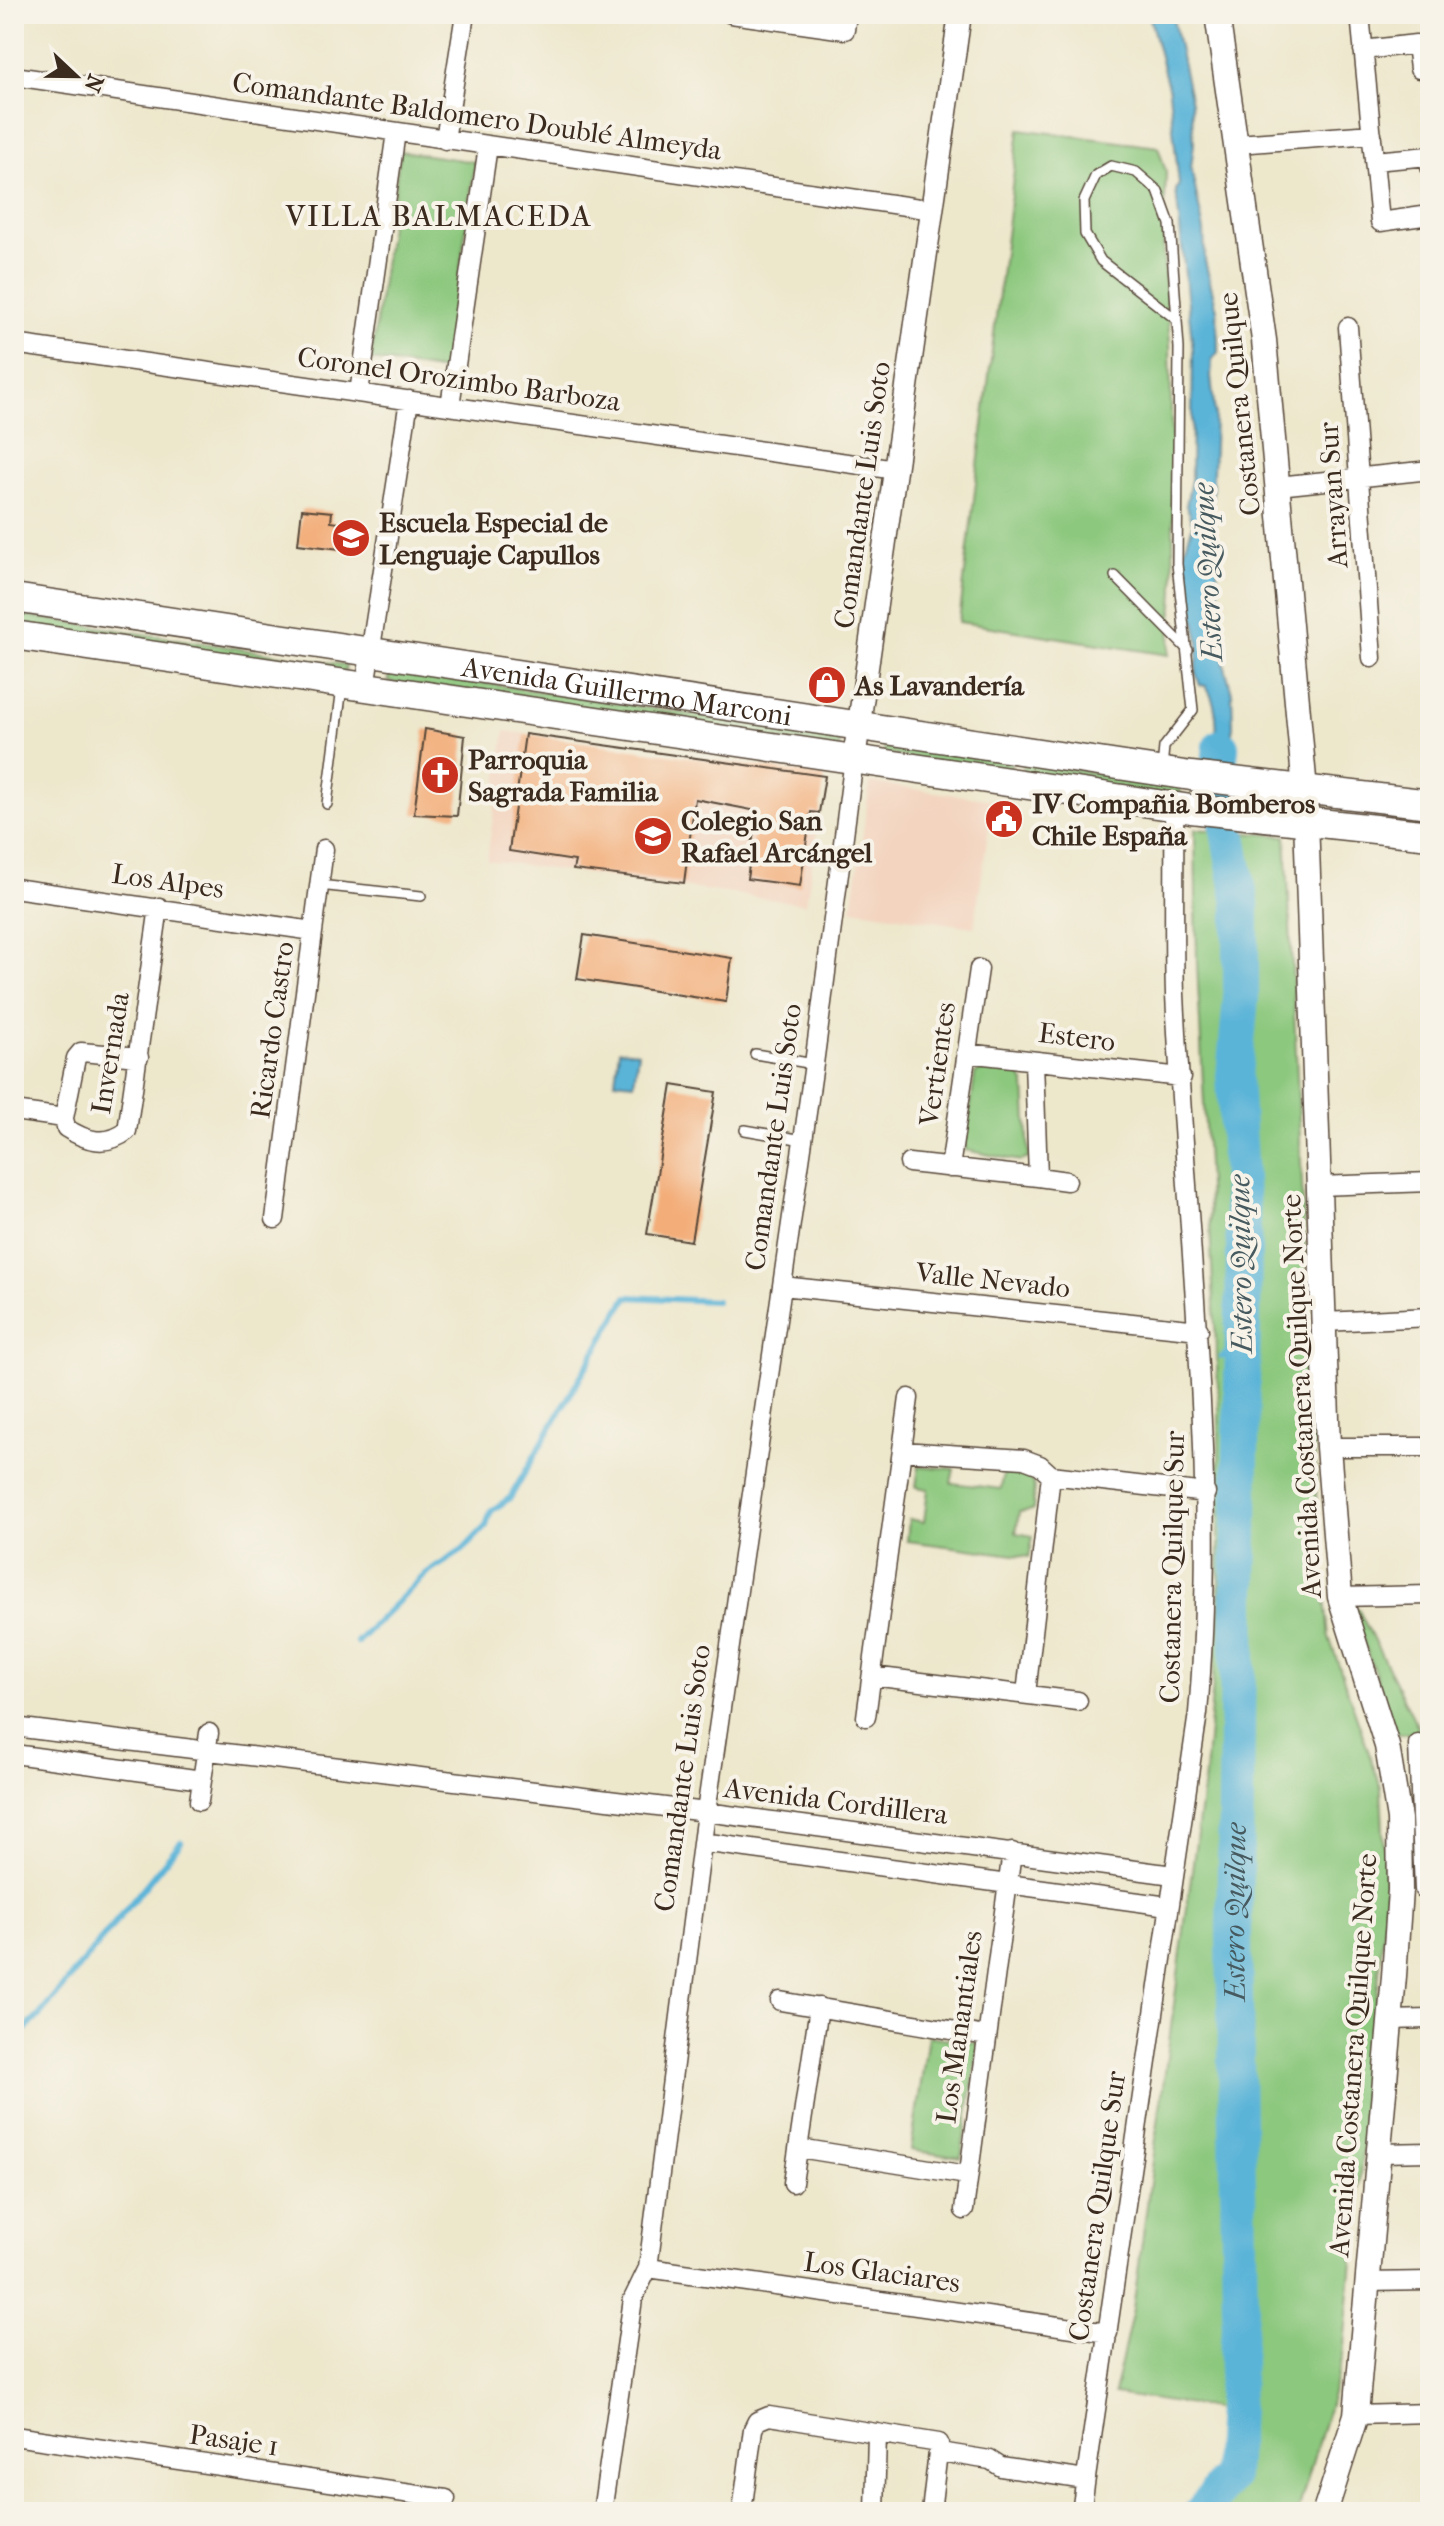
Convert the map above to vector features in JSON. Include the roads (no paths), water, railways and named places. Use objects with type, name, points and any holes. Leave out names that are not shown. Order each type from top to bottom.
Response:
[{"type":"main road","name":"Costanera Quilque","points":[[1217,14],[1264,340],[1305,790]]},
{"type":"main road","name":"Avenida Guillermo Marconi","points":[[14,598],[1191,776],[1430,804]]},
{"type":"main road","name":"Avenida Guillermo Marconi","points":[[14,635],[1182,808],[1430,835]]},
{"type":"main road","points":[[1015,783],[1019,750]]},
{"type":"main road","name":"Avenida Costanera Quilque Norte","points":[[1305,790],[1328,1447],[1340,1597],[1387,1746],[1399,1819],[1418,1890],[1389,2020],[1356,2415],[1325,2512]]},
{"type":"street","points":[[445,140],[465,14]]},
{"type":"street","name":"Comandante Luis Soto","points":[[648,2268],[706,1812],[960,14]]},
{"type":"street","points":[[1360,14],[1380,222],[1430,215]]},
{"type":"street","points":[[740,15],[846,22]]},
{"type":"street","points":[[1363,50],[1416,44],[1419,69]]},
{"type":"street","name":"Comandante Baldomero Doublé Almeyda","points":[[14,76],[933,210]]},
{"type":"street","points":[[359,393],[396,132]]},
{"type":"street","points":[[1237,144],[1372,134]]},
{"type":"street","points":[[450,406],[488,146]]},
{"type":"street","points":[[1374,161],[1429,156],[1430,167]]},
{"type":"street","name":"Arrayan Sur","points":[[1348,327],[1372,658]]},
{"type":"street","name":"Coronel Orozimbo Barboza","points":[[14,344],[896,470]]},
{"type":"street","points":[[354,685],[369,651],[409,400]]},
{"type":"street","points":[[1278,486],[1430,470]]},
{"type":"street","name":"Costanera Quilque Sur","points":[[1081,2512],[1202,1671],[1206,1493],[1199,1330],[1175,992],[1182,808]]},
{"type":"street","name":"Ricardo Castro","points":[[275,1219],[324,849]]},
{"type":"street","name":"Los Alpes","points":[[14,888],[313,931]]},
{"type":"street","name":"Invernada","points":[[64,1118],[66,1128],[81,1138],[98,1141],[116,1139],[127,1131],[159,907]]},
{"type":"street","name":"Vertientes","points":[[950,1168],[979,969]]},
{"type":"street","points":[[14,1111],[64,1118],[76,1058],[81,1052],[139,1057]]},
{"type":"street","name":"Estero","points":[[966,1053],[1181,1077]]},
{"type":"street","points":[[1034,1061],[1038,1177]]},
{"type":"street","name":"Vertientes","points":[[909,1163],[1067,1181]]},
{"type":"street","points":[[1319,1186],[1430,1182]]},
{"type":"street","name":"Valle Nevado","points":[[782,1286],[1199,1330]]},
{"type":"street","points":[[1324,1322],[1430,1317]]},
{"type":"street","points":[[866,1717],[909,1398]]},
{"type":"street","points":[[1328,1447],[1430,1447]]},
{"type":"street","points":[[902,1451],[1024,1459],[1040,1465],[1051,1475],[1206,1493]]},
{"type":"street","points":[[1026,1694],[1051,1475]]},
{"type":"street","points":[[1340,1597],[1430,1595]]},
{"type":"street","points":[[872,1676],[1078,1701]]},
{"type":"street","name":"Avenida Cordillera","points":[[14,1727],[706,1812],[1173,1875]]},
{"type":"street","points":[[199,1801],[209,1733]]},
{"type":"street","points":[[1387,1746],[1424,1744]]},
{"type":"street","name":"Avenida Costanera Quilque Norte","points":[[1418,1890],[1424,1744]]},
{"type":"street","points":[[14,1754],[202,1780]]},
{"type":"street","name":"Avenida Cordillera","points":[[702,1842],[1168,1906]]},
{"type":"street","name":"Los Manantiales","points":[[964,2210],[1012,1852]]},
{"type":"street","points":[[780,2001],[986,2036]]},
{"type":"street","points":[[793,2183],[819,2007]]},
{"type":"street","points":[[1389,2020],[1430,2019]]},
{"type":"street","points":[[799,2148],[967,2175]]},
{"type":"street","points":[[1380,2153],[1430,2152]]},
{"type":"street","points":[[602,2512],[633,2299],[648,2268]]},
{"type":"street","name":"Los Glaciares","points":[[648,2268],[1108,2333]]},
{"type":"street","points":[[1366,2282],[1430,2281]]},
{"type":"street","points":[[1356,2415],[1430,2413]]},
{"type":"street","points":[[742,2512],[753,2429],[763,2417],[939,2443],[931,2512]]},
{"type":"street","points":[[875,2512],[877,2433]]},
{"type":"street","name":"Pasaje 1","points":[[14,2436],[446,2499]]},
{"type":"street","points":[[940,2452],[990,2460],[1001,2467],[1085,2480]]},
{"type":"lane","points":[[1162,771],[1164,747],[1193,710],[1177,564],[1177,320],[1170,224],[1158,191],[1136,172],[1111,166],[1096,175],[1084,201],[1085,234],[1101,261],[1177,320]]},
{"type":"lane","points":[[1115,576],[1188,650]]},
{"type":"lane","points":[[327,804],[354,685]]},
{"type":"lane","points":[[319,885],[421,896]]},
{"type":"lane","points":[[755,1054],[814,1064]]},
{"type":"lane","points":[[745,1130],[803,1140]]},
{"type":"water","points":[[1149,14],[1172,14],[1191,103],[1194,143],[1191,168],[1204,231],[1205,261],[1217,310],[1218,352],[1212,360],[1211,376],[1215,415],[1212,504],[1224,663],[1232,693],[1233,727],[1226,761],[1232,775],[1203,769],[1213,750],[1216,717],[1211,696],[1206,686],[1200,685],[1196,674],[1199,641],[1183,566],[1183,554],[1193,525],[1186,506],[1191,480],[1193,351],[1169,91]]},
{"type":"water","points":[[619,1050],[638,1052],[634,1083],[615,1081]]},
{"type":"waterway","name":"Estero Quilque","points":[[1202,2512],[1230,2476],[1240,2309],[1234,1937],[1244,1247],[1234,1076],[1241,998],[1241,903],[1218,774],[1221,747]]},
{"type":"waterway","points":[[357,1642],[427,1573],[463,1550],[486,1526],[491,1511],[510,1498],[627,1297],[716,1301]]},
{"type":"waterway","points":[[1222,1357],[1242,1341]]},
{"type":"waterway","points":[[14,2040],[39,2016],[181,1842]]},
{"type":"place","name":"Escuela Especial de Lenguaje Capullos","points":[[351,538]]},
{"type":"place","name":"As Lavandería","points":[[827,685]]},
{"type":"place","name":"Parroquia Sagrada Familia","points":[[440,775]]},
{"type":"place","name":"IV Compañia Bomberos Chile España","points":[[1004,819]]},
{"type":"place","name":"Colegio San Rafael Arcángel","points":[[653,836]]},
{"type":"district","name":"VILLA BALMACEDA","points":[[439,216]]}]
